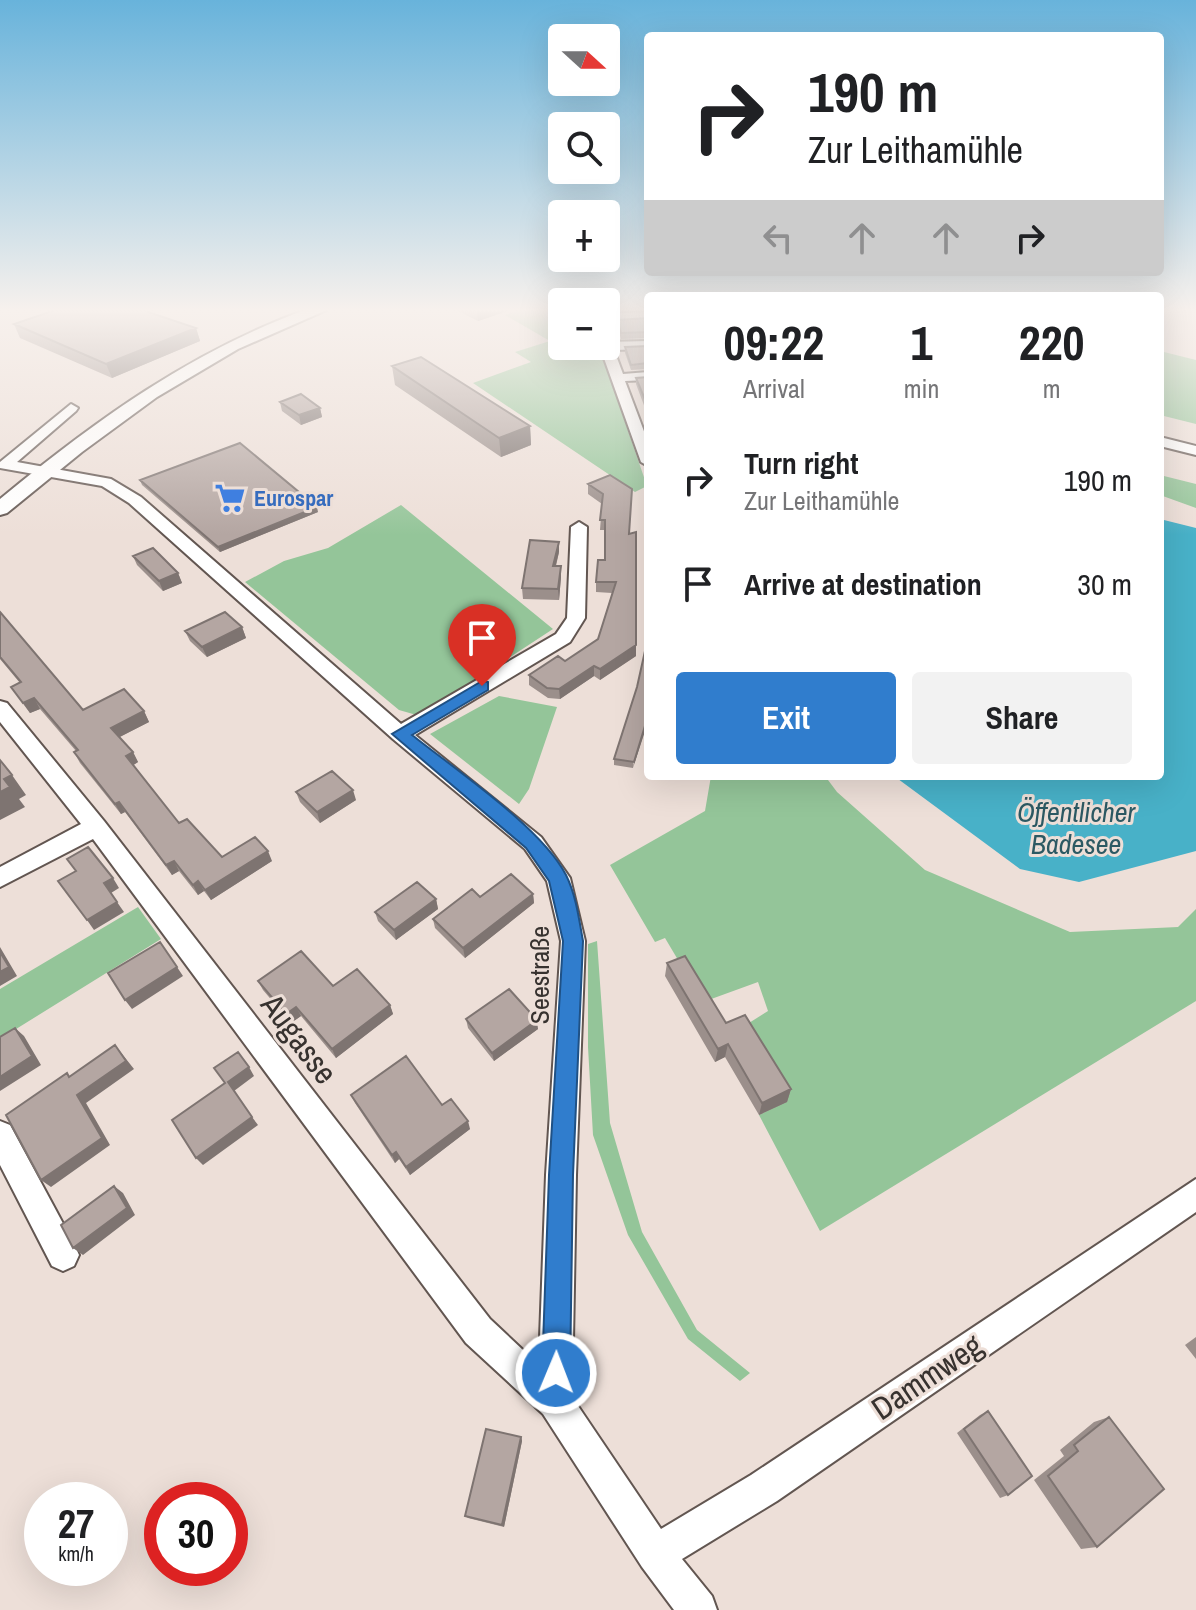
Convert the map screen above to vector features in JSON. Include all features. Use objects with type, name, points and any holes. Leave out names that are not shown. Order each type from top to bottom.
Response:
[{"type":"main road","points":[[0,509],[119,413],[161,384]]},
{"type":"street","points":[[619,384],[644,451]]},
{"type":"street","points":[[2,467],[71,408]]},
{"type":"street","points":[[1164,442],[1196,451]]},
{"type":"street","name":"Seestraße","points":[[2,467],[106,482],[135,500],[400,734],[533,843],[558,878],[573,941],[561,1175],[555,1402]]},
{"type":"street","points":[[400,734],[563,638],[576,618],[579,527]]},
{"type":"street","name":"Augasse","points":[[0,708],[96,827],[478,1331],[555,1402],[655,1554],[698,1610]]},
{"type":"street","points":[[0,878],[96,827]]},
{"type":"street","points":[[0,1135],[63,1255]]},
{"type":"street","name":"Dammweg","points":[[655,1554],[764,1488],[1195,1197]]},
{"type":"green space","points":[[475,384],[612,384],[644,477],[644,488],[635,492]]},
{"type":"green space","points":[[1164,384],[1196,384],[1196,424],[1164,416]]},
{"type":"green space","points":[[1164,476],[1196,484],[1196,508],[1164,496]]},
{"type":"green space","points":[[401,505],[553,629],[420,716],[399,710],[245,582],[284,561],[328,548]]},
{"type":"green space","points":[[499,696],[557,707],[529,789],[519,804],[430,734]]},
{"type":"green space","points":[[710,780],[828,780],[837,792],[925,870],[1070,932],[1178,927],[1196,909],[1196,1001],[820,1231],[759,1115],[786,1101],[741,1028],[768,1011],[758,982],[703,1002],[665,938],[655,942],[610,865],[705,811]]},
{"type":"green space","points":[[138,907],[161,939],[0,1039],[0,989]]},
{"type":"green space","points":[[597,941],[610,1123],[642,1232],[697,1330],[750,1373],[740,1381],[688,1339],[628,1235],[593,1135],[588,1047],[588,944]]},
{"type":"water","name":"Öffentlicher Badesee","points":[[1164,520],[1196,528],[1196,851],[1079,882],[1020,869],[899,780],[1164,780]]},
{"type":"building","points":[[419,384],[464,384],[530,426],[499,438]]},
{"type":"building","points":[[301,394],[320,408],[299,415],[280,402]]},
{"type":"building","name":"Eurospar","points":[[240,443],[317,507],[218,547],[140,480]]},
{"type":"building","points":[[610,475],[632,489],[629,534],[636,532],[636,645],[600,669],[594,666],[559,689],[547,688],[529,675],[558,656],[565,661],[598,639],[616,582],[596,582],[598,560],[605,560],[605,520],[600,520],[603,494],[588,484]]},
{"type":"building","points":[[530,540],[559,542],[553,566],[561,566],[558,589],[522,588]]},
{"type":"building","points":[[153,548],[178,573],[159,581],[133,556]]},
{"type":"building","points":[[0,612],[83,710],[124,689],[144,711],[111,728],[133,752],[126,756],[179,823],[187,819],[222,857],[255,837],[268,851],[205,890],[198,881],[193,885],[174,861],[166,865],[34,698],[23,703],[11,687],[21,682],[0,657]]},
{"type":"building","points":[[225,612],[242,627],[202,647],[185,631]]},
{"type":"building","points":[[644,656],[644,729],[634,762],[614,759]]},
{"type":"building","points":[[0,760],[12,775],[4,779],[10,787],[0,792]]},
{"type":"building","points":[[332,771],[353,790],[317,812],[296,792]]},
{"type":"building","points":[[88,847],[113,878],[104,883],[117,902],[87,920],[58,881],[76,871],[67,859]]},
{"type":"building","points":[[511,874],[533,894],[463,948],[433,919],[472,889],[480,897]]},
{"type":"building","points":[[417,882],[436,899],[394,930],[375,912]]},
{"type":"building","points":[[160,942],[177,967],[125,1000],[108,973]]},
{"type":"building","points":[[301,951],[333,986],[357,969],[390,1005],[332,1049],[296,1007],[286,1014],[258,981]]},
{"type":"building","points":[[0,952],[9,967],[0,972]]},
{"type":"building","points":[[685,956],[726,1023],[745,1015],[791,1089],[762,1103],[728,1044],[718,1049],[667,963]]},
{"type":"building","points":[[509,989],[537,1020],[492,1053],[466,1019]]},
{"type":"building","points":[[15,1028],[32,1056],[0,1077],[0,1037]]},
{"type":"building","points":[[115,1045],[126,1061],[77,1095],[102,1138],[41,1180],[6,1115]]},
{"type":"building","points":[[238,1052],[249,1067],[228,1082],[252,1117],[196,1158],[172,1120],[225,1083],[214,1068]]},
{"type":"building","points":[[406,1056],[442,1105],[451,1099],[468,1121],[406,1167],[396,1152],[392,1155],[351,1095]]},
{"type":"building","points":[[114,1186],[127,1208],[73,1248],[61,1225]]},
{"type":"building","points":[[988,1411],[1032,1476],[1008,1495],[964,1429]]},
{"type":"building","points":[[1109,1417],[1164,1489],[1097,1547],[1048,1476],[1078,1451],[1074,1445]]},
{"type":"building","points":[[486,1429],[521,1437],[502,1525],[465,1516]]},
{"type":"place","name":"Eurospar","points":[[230,498]]},
{"type":"route","points":[[482,686],[400,734],[533,843],[558,878],[566,903],[573,941],[561,1175],[556,1373]]}]
